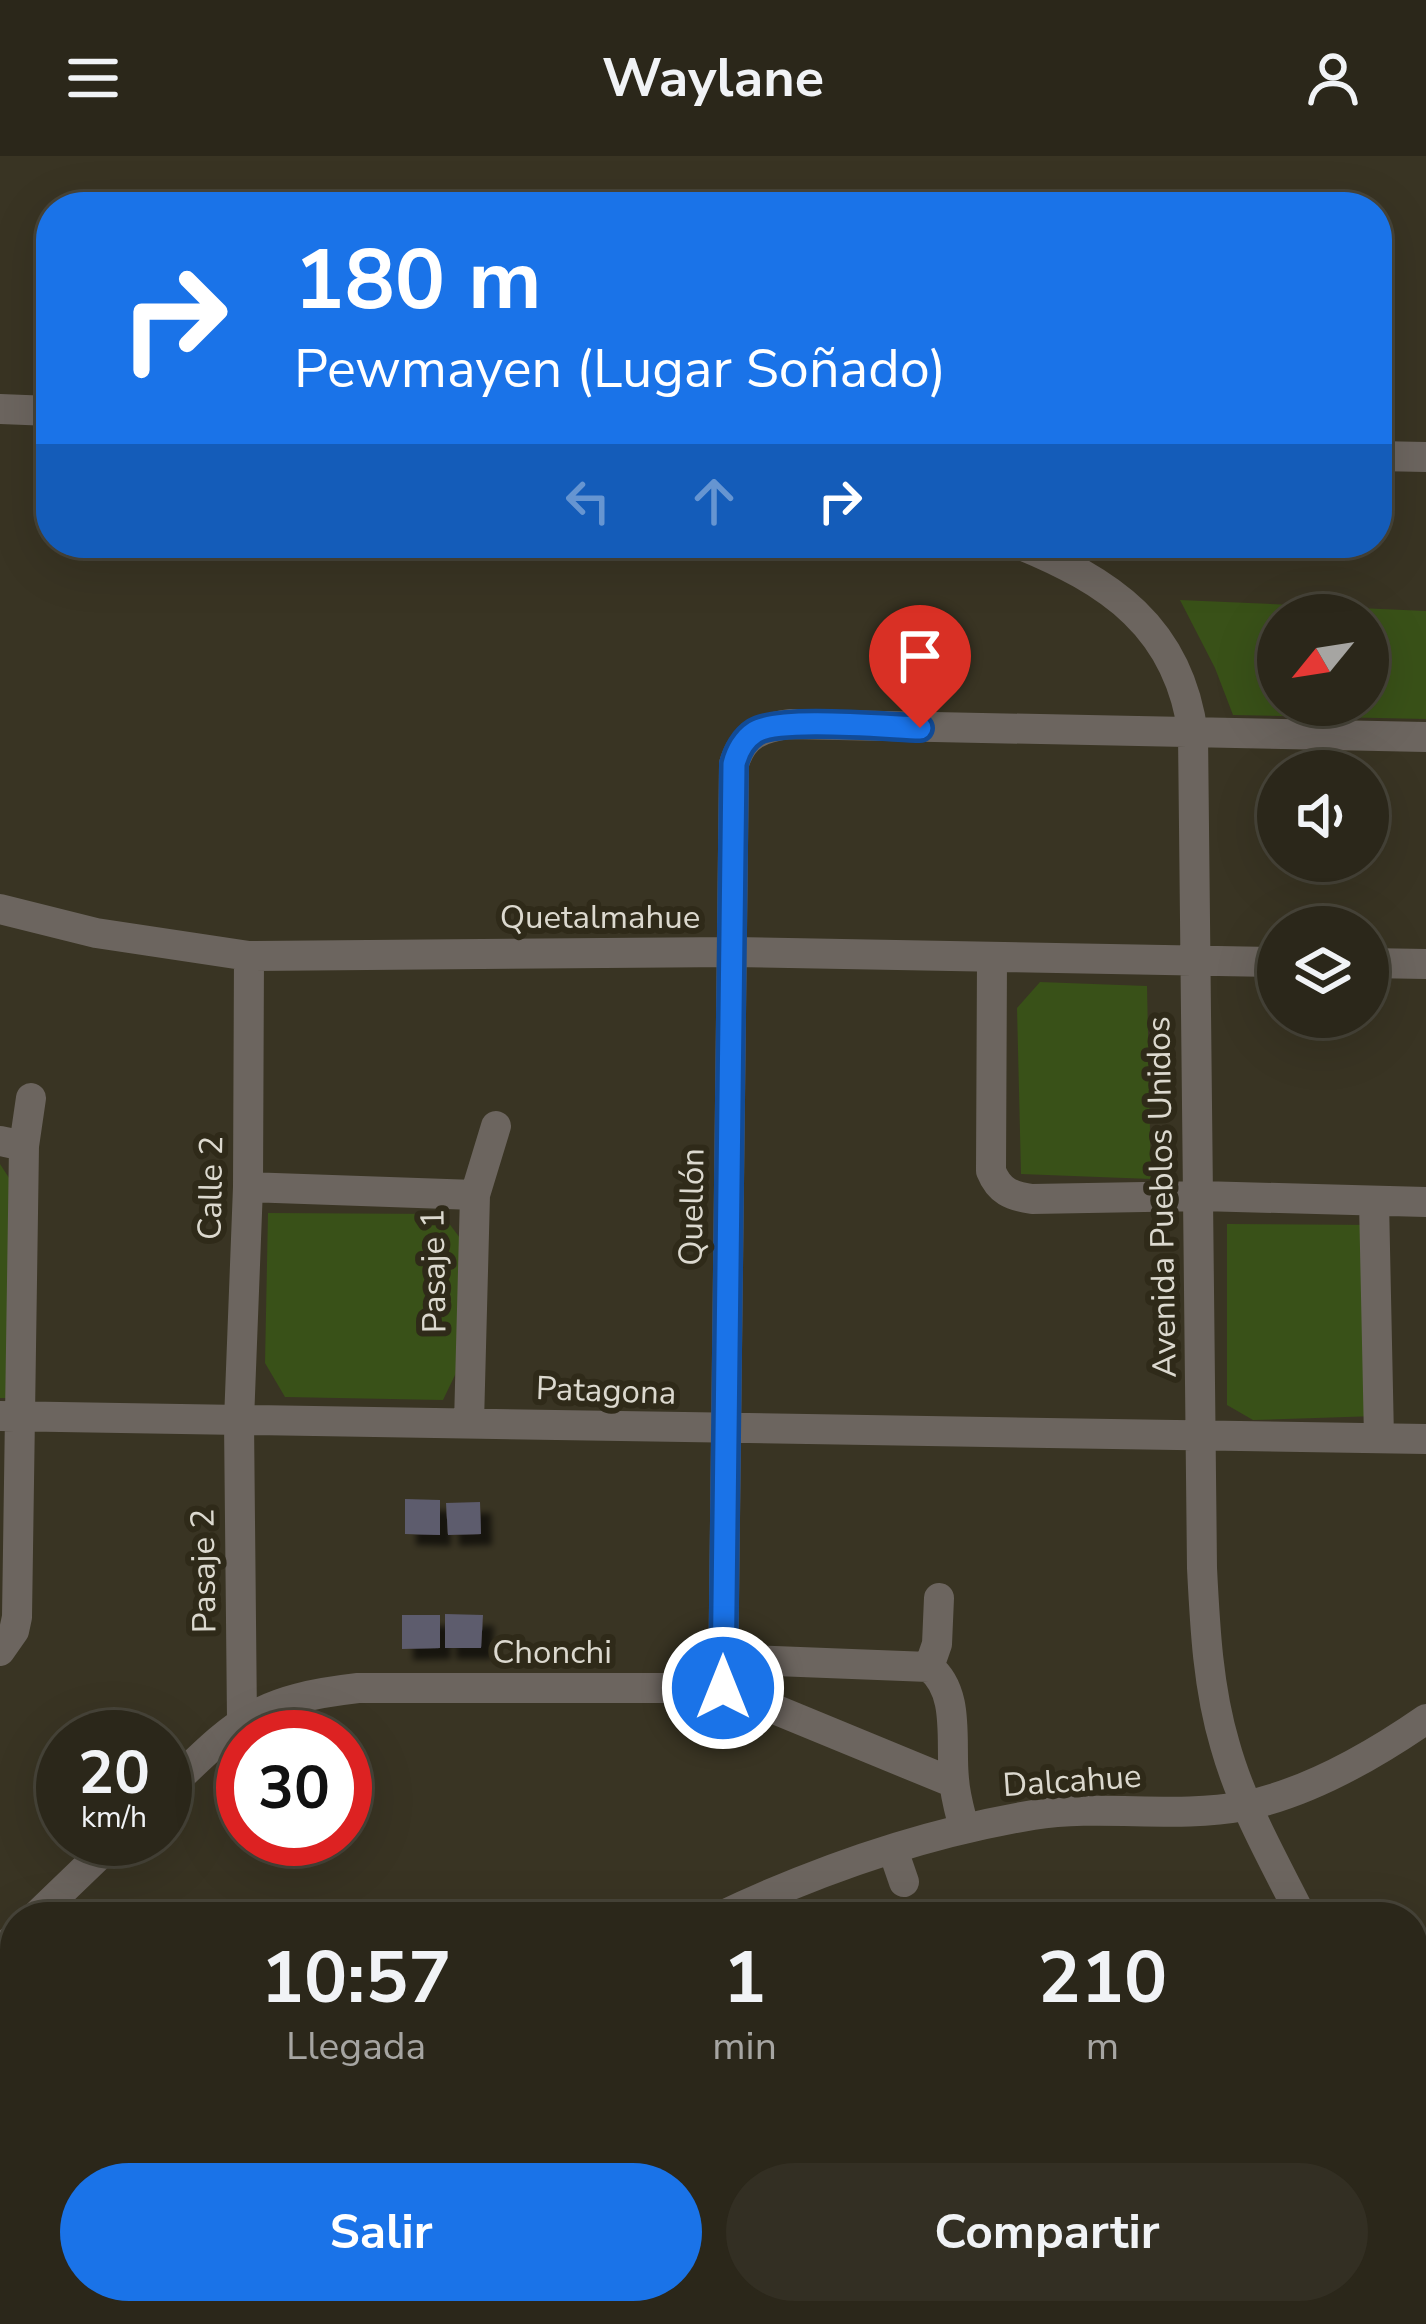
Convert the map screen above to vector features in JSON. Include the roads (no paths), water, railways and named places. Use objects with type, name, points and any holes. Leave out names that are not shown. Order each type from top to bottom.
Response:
[{"type":"street","points":[[0,409],[36,410]]},
{"type":"street","points":[[1392,456],[1426,457]]},
{"type":"street","name":"Avenida Pueblos Unidos","points":[[1051,558],[1120,596],[1157,638],[1189,698],[1202,1568],[1210,1682],[1224,1745],[1246,1805],[1294,1902]]},
{"type":"street","name":"Quellón","points":[[723,1673],[734,764],[752,734],[790,724],[1193,734]]},
{"type":"street","points":[[1193,734],[1426,737]]},
{"type":"street","name":"Quetalmahue","points":[[0,909],[147,943],[249,956],[733,952],[1257,962]]},
{"type":"street","name":"Calle 2","points":[[239,1421],[248,1187],[249,956]]},
{"type":"street","points":[[992,958],[990,1153],[996,1184],[1005,1192],[1032,1199],[1200,1196],[1426,1202]]},
{"type":"street","points":[[1389,964],[1426,964]]},
{"type":"street","points":[[0,1651],[14,1631],[16,1617],[9,1416],[12,1143],[31,1098]]},
{"type":"street","points":[[475,1196],[496,1126]]},
{"type":"street","name":"Pasaje 1","points":[[248,1187],[475,1196],[469,1423]]},
{"type":"street","points":[[1374,1201],[1379,1438]]},
{"type":"street","name":"Patagona","points":[[9,1416],[1426,1439]]},
{"type":"street","name":"Pasaje 2","points":[[239,1421],[242,1710]]},
{"type":"street","points":[[929,1666],[937,1644],[939,1598]]},
{"type":"street","points":[[723,1673],[929,1666],[948,1691],[954,1784],[964,1828]]},
{"type":"street","name":"Chonchi","points":[[260,1710],[311,1694],[358,1688],[723,1673],[954,1784]]},
{"type":"street","name":"Dalcahue","points":[[750,1902],[792,1882],[964,1828],[1052,1813],[1246,1805],[1348,1766],[1426,1719]]},
{"type":"street","name":"Chonchi","points":[[192,1766],[216,1744]]},
{"type":"street","points":[[893,1850],[904,1882]]},
{"type":"street","points":[[51,1902],[88,1866]]}]
